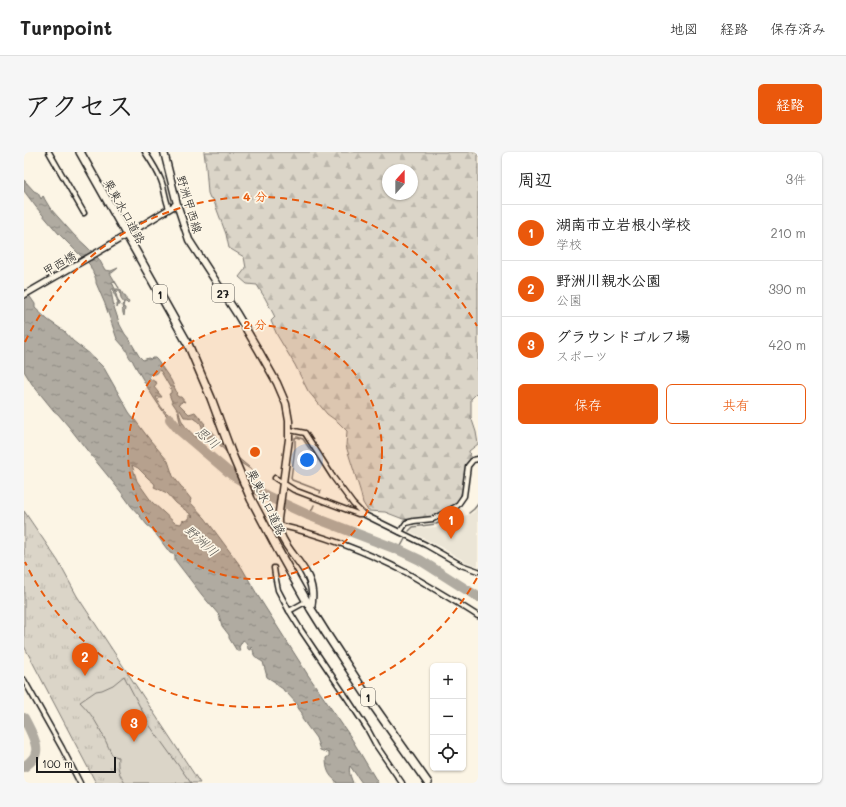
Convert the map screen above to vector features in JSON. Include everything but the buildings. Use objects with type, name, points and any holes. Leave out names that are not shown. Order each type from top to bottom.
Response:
[{"type":"highway","name":"栗東水口道路","points":[[80,152],[188,344],[251,499],[278,550],[311,609],[373,705],[428,783]]},
{"type":"main road","name":"野洲甲西線","points":[[164,152],[177,204],[189,240],[260,351],[286,404],[290,430],[278,524]]},
{"type":"main road","points":[[278,524],[281,536],[302,565],[310,582],[312,591],[311,609]]},
{"type":"street","points":[[49,152],[84,213]]},
{"type":"street","points":[[145,152],[159,175],[169,208]]},
{"type":"street","points":[[162,182],[172,182]]},
{"type":"street","name":"甲西橋","points":[[24,295],[177,204]]},
{"type":"street","points":[[290,430],[305,433],[333,477],[353,504],[363,514],[461,565],[478,571]]},
{"type":"street","points":[[400,532],[406,523],[414,520],[433,519],[457,506],[464,496],[468,466],[473,460],[478,459]]},
{"type":"street","points":[[275,478],[294,490],[358,514],[363,514]]},
{"type":"street","points":[[278,524],[317,535],[377,559],[406,573],[478,616]]},
{"type":"street","points":[[274,568],[278,590],[289,611],[356,710],[376,746],[402,783]]},
{"type":"street","points":[[289,611],[307,602]]},
{"type":"street","points":[[24,680],[80,783]]},
{"type":"shaded area","points":[[478,507],[478,566],[466,562],[411,532],[413,528],[437,527],[473,513]]},
{"type":"green space","points":[[204,152],[478,152],[478,392],[471,399],[471,417],[478,444],[469,451],[471,461],[457,507],[443,516],[423,520],[403,519],[385,512],[368,511],[363,503],[346,446],[347,431],[327,414],[308,391],[295,365],[277,335],[271,321],[275,317],[257,285],[247,284],[239,277],[246,268],[244,257],[229,248],[226,234],[213,199],[210,198],[208,193]]},
{"type":"green space","points":[[24,511],[58,561],[77,596],[200,783],[96,783],[24,646]]},
{"type":"green space","points":[[124,676],[150,726],[191,783],[125,783],[121,777],[118,757],[112,755],[95,721],[80,702],[96,691],[113,685]]},
{"type":"water","points":[[24,180],[34,191],[38,193],[41,199],[43,196],[44,197],[50,208],[74,235],[99,259],[105,270],[111,271],[118,268],[110,273],[119,288],[114,281],[112,282],[115,289],[120,289],[126,297],[126,300],[129,302],[128,304],[126,302],[124,303],[121,299],[120,291],[117,292],[116,290],[118,301],[120,303],[117,308],[117,304],[119,303],[117,302],[115,294],[113,294],[114,289],[112,289],[111,291],[114,307],[120,325],[139,356],[143,360],[155,358],[157,360],[171,380],[177,396],[181,397],[185,402],[182,401],[179,404],[189,414],[195,412],[205,424],[204,425],[209,432],[212,431],[215,434],[215,437],[256,473],[229,455],[217,442],[211,439],[210,441],[202,432],[200,422],[184,417],[180,410],[180,416],[183,423],[197,438],[193,436],[193,440],[190,435],[185,434],[180,422],[178,411],[169,394],[171,393],[171,389],[160,370],[156,374],[151,374],[149,378],[157,383],[154,387],[162,397],[156,397],[165,411],[172,417],[174,424],[165,414],[133,361],[117,339],[90,265],[59,234],[24,191]]},
{"type":"water","name":"野洲川","points":[[24,288],[35,304],[35,308],[48,320],[64,331],[73,341],[90,354],[104,368],[129,412],[168,461],[173,476],[191,499],[190,502],[205,518],[242,568],[308,675],[350,736],[378,783],[362,783],[350,766],[349,768],[353,783],[336,783],[336,781],[329,774],[327,768],[326,758],[329,756],[329,753],[320,750],[316,738],[302,719],[302,713],[298,708],[298,705],[283,689],[267,677],[263,662],[254,655],[251,647],[250,650],[248,649],[247,644],[243,640],[239,647],[240,651],[237,651],[229,638],[229,635],[222,626],[219,615],[175,560],[175,555],[170,553],[152,529],[131,506],[69,427],[32,384],[24,371]],"holes":[[[132,465],[138,468],[154,483],[154,487],[167,493],[176,503],[193,516],[192,517],[189,515],[189,519],[183,520],[181,524],[175,523],[152,502],[137,481]]]},
{"type":"water","points":[[124,303],[123,307],[125,308],[124,316],[122,305]]},
{"type":"waterway","name":"思川","points":[[170,419],[179,430],[232,475],[267,496],[308,515],[399,550],[420,560],[478,597]]},
{"type":"waterway","points":[[315,457],[303,439],[297,437],[295,438],[291,478],[292,480],[321,491],[320,493]]},
{"type":"waterway","points":[[469,513],[478,504]]},
{"type":"waterway","points":[[308,515],[314,505]]},
{"type":"waterway","points":[[409,531],[413,527],[436,524],[461,515]]},
{"type":"waterway","points":[[399,550],[406,537]]},
{"type":"waterway","points":[[24,718],[36,744],[33,759],[24,767]]},
{"type":"place","name":"湖南市立岩根小学校","points":[[451,539]]},
{"type":"place","name":"野洲川親水公園","points":[[85,676]]},
{"type":"place","name":"グラウンドゴルフ場","points":[[134,742]]}]
